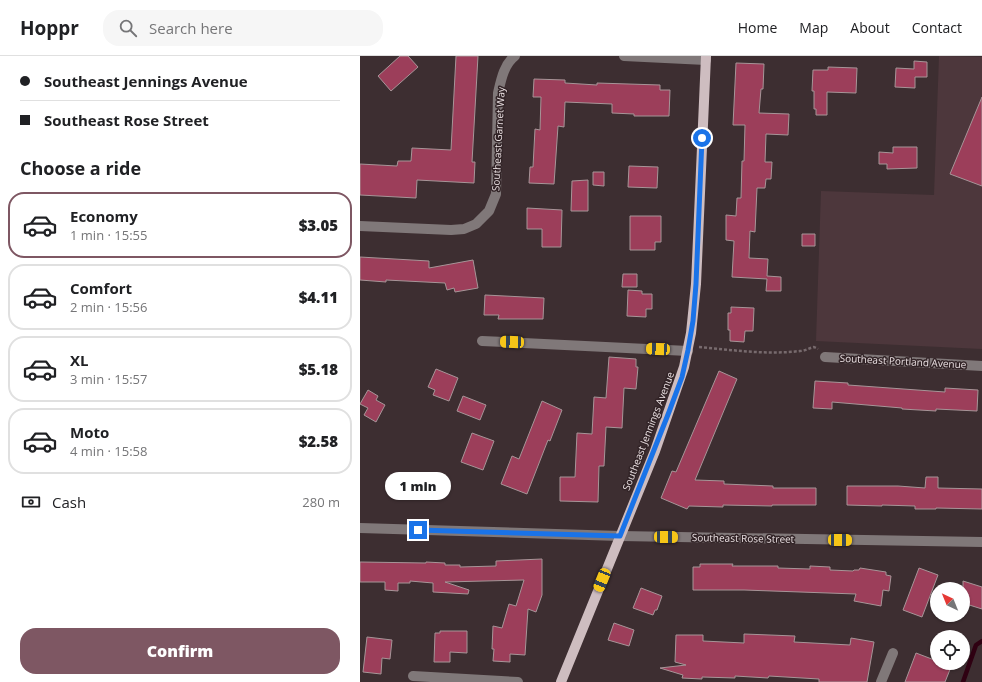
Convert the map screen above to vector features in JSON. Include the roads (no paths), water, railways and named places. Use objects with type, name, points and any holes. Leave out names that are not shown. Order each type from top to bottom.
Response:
[{"type":"main road","name":"Southeast Jennings Avenue","points":[[561,682],[666,421],[682,377],[688,348],[696,284],[706,58]]},
{"type":"street","name":"Southeast Garnet Way","points":[[360,226],[458,230],[476,224],[489,211],[496,194],[498,93],[505,69],[515,56]]},
{"type":"street","points":[[624,56],[706,58]]},
{"type":"street","points":[[482,341],[688,348]]},
{"type":"street","name":"Southeast Portland Avenue","points":[[825,358],[982,366]]},
{"type":"street","name":"Southeast Rose Street","points":[[360,528],[620,536],[982,542]]},
{"type":"street","points":[[881,682],[893,653]]},
{"type":"street","points":[[413,676],[518,682]]},
{"type":"waterway","points":[[963,682],[976,645],[982,641]]}]
